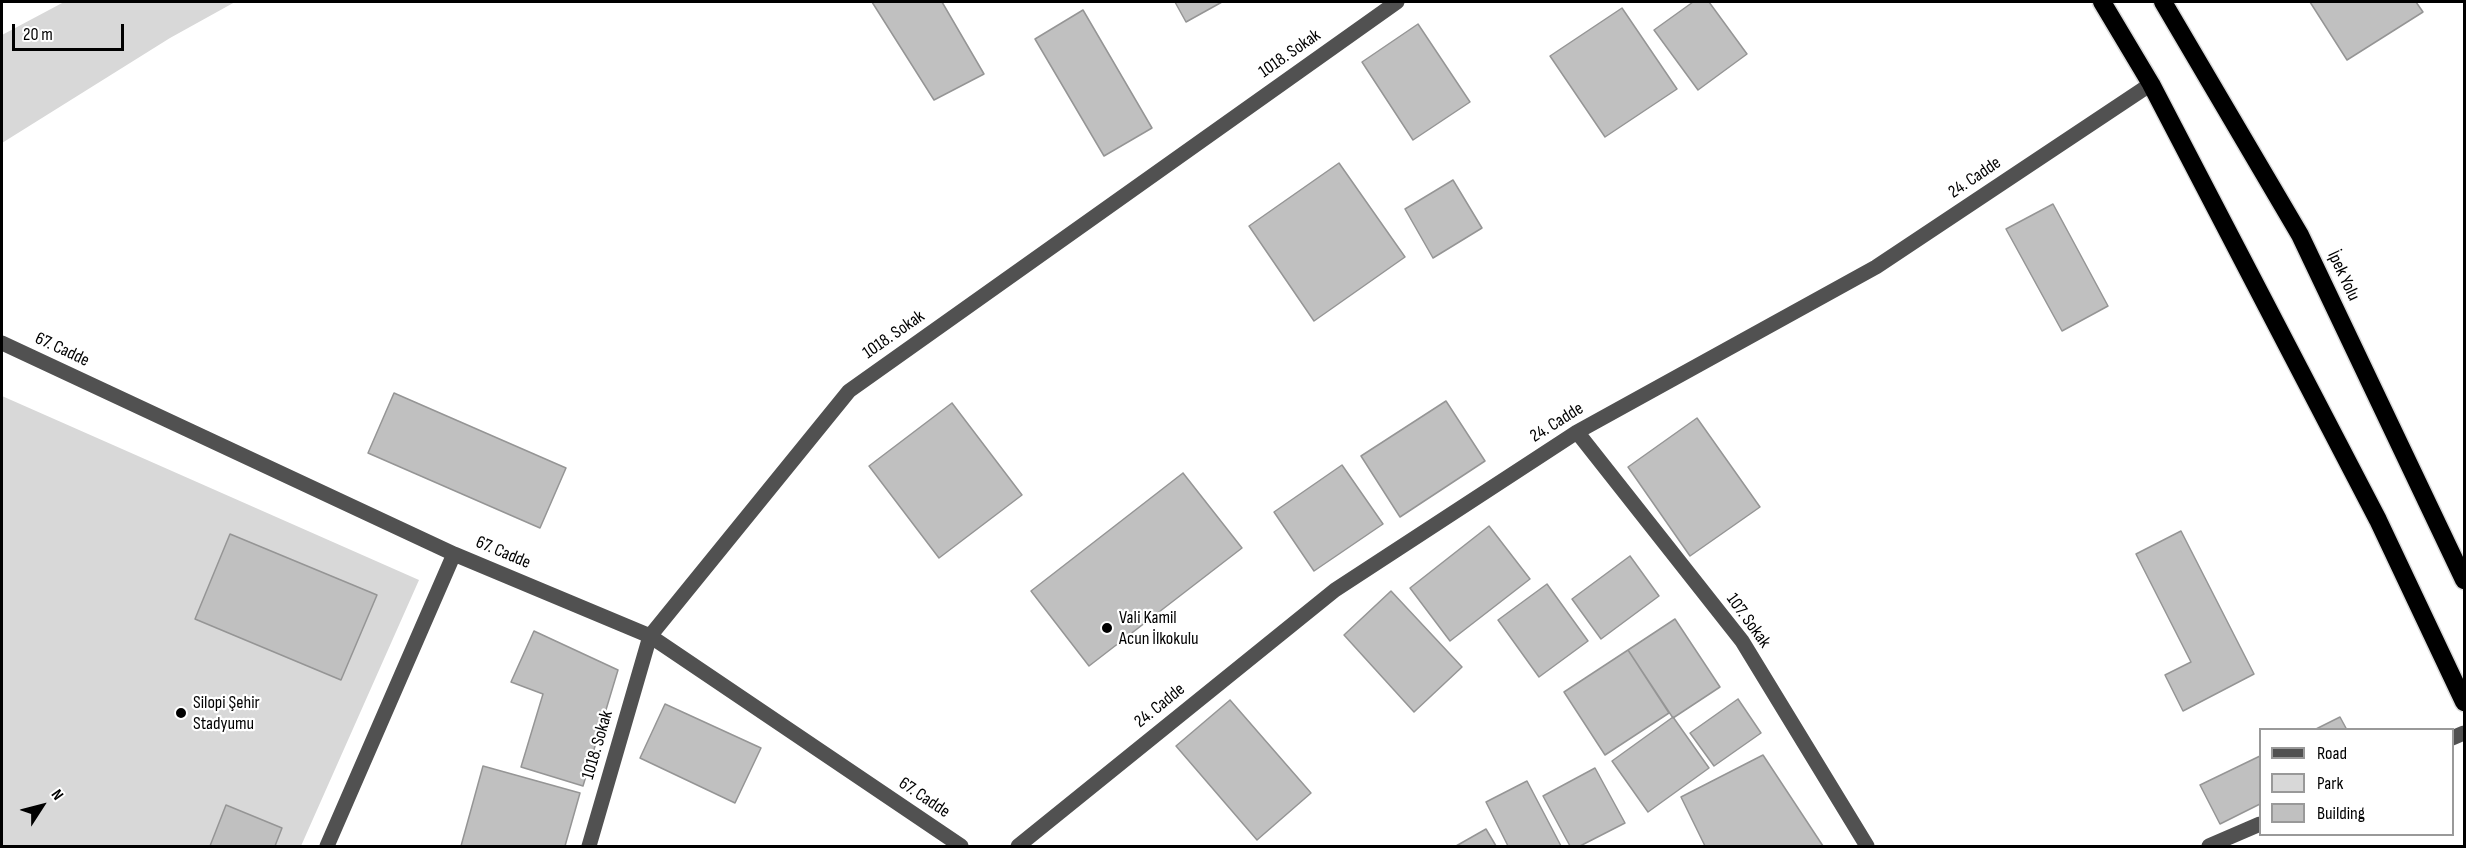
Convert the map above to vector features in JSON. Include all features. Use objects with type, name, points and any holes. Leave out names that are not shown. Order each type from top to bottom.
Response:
[{"type":"highway","points":[[2102,2],[2151,84],[2378,519],[2464,702]]},
{"type":"highway","name":"İpek Yolu","points":[[2163,2],[2300,235],[2464,580]]},
{"type":"street","name":"1018. Sokak","points":[[589,846],[650,636],[849,391],[1397,2]]},
{"type":"street","name":"24. Cadde","points":[[1018,846],[1335,590],[1577,432],[1876,267],[2151,84]]},
{"type":"street","name":"67. Cadde","points":[[2,343],[454,554],[650,636],[961,846]]},
{"type":"street","name":"107. Sokak","points":[[1577,432],[1742,641],[1867,846]]},
{"type":"street","points":[[327,846],[454,554]]},
{"type":"street","points":[[2209,846],[2259,824]]},
{"type":"green space","points":[[64,2],[235,2],[170,38],[2,143],[2,35]]},
{"type":"green space","name":"Silopi Şehir Stadyumu","points":[[2,396],[419,580],[301,846],[2,846]]},
{"type":"building","points":[[872,2],[942,2],[984,74],[934,100]]},
{"type":"building","points":[[1175,2],[1222,2],[1186,22]]},
{"type":"building","points":[[1693,2],[1709,2],[1747,54],[1698,90],[1654,30]]},
{"type":"building","points":[[2310,2],[2416,2],[2423,12],[2347,60]]},
{"type":"building","points":[[1622,8],[1677,89],[1605,137],[1550,56]]},
{"type":"building","points":[[1083,10],[1152,128],[1104,156],[1035,39]]},
{"type":"building","points":[[1418,24],[1470,102],[1413,140],[1362,62]]},
{"type":"building","points":[[1339,163],[1405,257],[1314,321],[1249,226]]},
{"type":"building","points":[[1453,180],[1482,228],[1433,258],[1405,209]]},
{"type":"building","points":[[2053,204],[2108,306],[2062,331],[2006,229]]},
{"type":"building","points":[[394,393],[566,468],[540,528],[368,453]]},
{"type":"building","points":[[1446,401],[1485,461],[1400,517],[1361,456]]},
{"type":"building","points":[[952,403],[1022,495],[939,558],[869,466]]},
{"type":"building","points":[[1697,418],[1760,507],[1690,556],[1628,467]]},
{"type":"building","points":[[1342,465],[1383,524],[1314,571],[1274,512]]},
{"type":"building","points":[[1183,473],[1242,548],[1089,666],[1031,591]]},
{"type":"building","points":[[1489,526],[1530,579],[1450,641],[1410,588]]},
{"type":"building","points":[[2181,531],[2254,674],[2183,711],[2165,675],[2191,662],[2136,554]]},
{"type":"building","points":[[230,534],[377,595],[341,680],[195,619]]},
{"type":"building","points":[[1630,556],[1659,596],[1601,639],[1572,599]]},
{"type":"building","points":[[1547,584],[1588,641],[1539,677],[1498,620]]},
{"type":"building","points":[[1391,591],[1462,667],[1414,712],[1344,635]]},
{"type":"building","points":[[1675,619],[1720,687],[1673,718],[1628,650]]},
{"type":"building","points":[[534,631],[618,670],[583,786],[521,767],[543,694],[511,682]]},
{"type":"building","points":[[1628,650],[1669,713],[1605,755],[1564,692]]},
{"type":"building","points":[[1738,699],[1761,733],[1714,766],[1690,733]]},
{"type":"building","points":[[1230,700],[1311,793],[1257,840],[1176,746]]},
{"type":"building","points":[[665,704],[761,748],[735,803],[640,758]]},
{"type":"building","points":[[1673,717],[1709,768],[1648,812],[1612,761]]},
{"type":"building","points":[[2340,717],[2346,728],[2318,728]]},
{"type":"building","points":[[1763,755],[1823,846],[1705,846],[1681,797]]},
{"type":"building","points":[[2259,756],[2259,804],[2220,824],[2200,785]]},
{"type":"building","points":[[483,766],[580,793],[565,846],[461,846]]},
{"type":"building","points":[[1595,768],[1625,823],[1580,846],[1570,846],[1543,796]]},
{"type":"building","points":[[1527,781],[1561,846],[1508,846],[1486,802]]},
{"type":"building","points":[[226,805],[282,828],[275,846],[210,846]]},
{"type":"building","points":[[1486,829],[1496,846],[1456,846]]},
{"type":"place","name":"Vali Kamil Acun İlkokulu","points":[[1107,628]]},
{"type":"place","name":"Silopi Şehir Stadyumu","points":[[181,713]]}]
